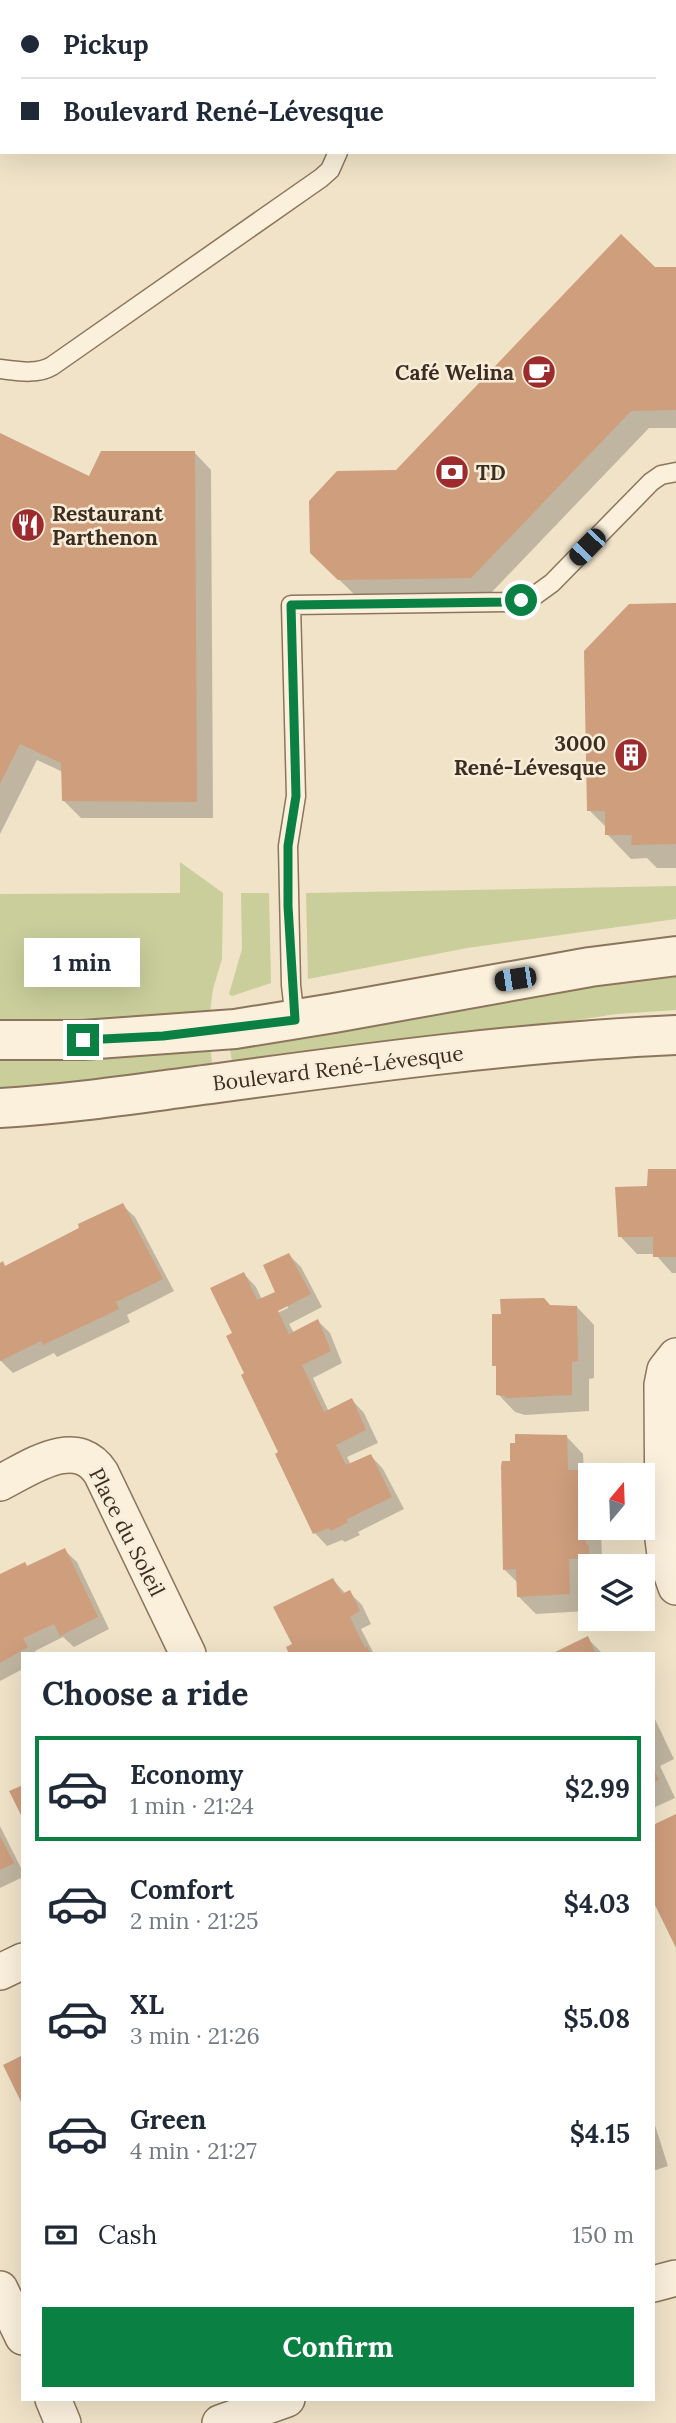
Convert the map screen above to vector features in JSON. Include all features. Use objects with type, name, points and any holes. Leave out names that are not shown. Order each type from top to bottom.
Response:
[{"type":"street","points":[[0,1040],[163,1036],[295,1020],[489,983],[676,956]]},
{"type":"street","name":"Boulevard René-Lévesque","points":[[0,1108],[125,1096],[472,1051],[592,1039],[676,1035]]},
{"type":"street","points":[[676,1356],[662,1377],[661,1421],[662,1532],[665,1555],[676,1587]]},
{"type":"street","name":"Place du Soleil","points":[[0,1483],[61,1454],[77,1454],[91,1461],[101,1473],[187,1652]]},
{"type":"street","points":[[0,1972],[21,1962]]},
{"type":"street","points":[[655,2283],[676,2278]]},
{"type":"street","points":[[0,2289],[21,2333]]},
{"type":"street","points":[[54,2401],[63,2423]]},
{"type":"street","points":[[220,2423],[282,2401]]},
{"type":"lane","points":[[0,369],[23,372],[52,366],[321,178],[330,170],[337,154]]},
{"type":"lane","points":[[295,1020],[288,858],[296,796],[291,605],[507,602],[534,596],[552,583],[651,482],[661,475],[676,472]]},
{"type":"green space","points":[[180,862],[223,893],[222,959],[213,989],[209,1020],[194,1021],[171,1014],[0,1022],[0,894],[180,893]]},
{"type":"green space","points":[[676,886],[676,919],[467,948],[308,979],[306,893]]},
{"type":"green space","points":[[241,893],[269,893],[271,983],[232,996],[229,994],[242,949]]},
{"type":"green space","points":[[676,974],[676,1010],[617,1014],[233,1070],[229,1041]]},
{"type":"green space","points":[[210,1044],[213,1073],[0,1093],[0,1056]]},
{"type":"building","points":[[621,234],[655,267],[676,267],[676,410],[631,411],[471,578],[338,580],[310,553],[309,501],[337,471],[396,470]]},
{"type":"building","points":[[0,433],[89,476],[101,451],[195,451],[197,802],[62,801],[61,763],[20,744],[0,784]]},
{"type":"building","name":"3000 René-Lévesque","points":[[676,603],[676,844],[631,845],[632,835],[605,835],[605,811],[587,811],[584,651],[629,604]]},
{"type":"building","points":[[648,1169],[676,1169],[676,1257],[653,1257],[653,1237],[618,1237],[615,1187],[647,1186]]},
{"type":"building","points":[[123,1203],[163,1279],[116,1302],[119,1309],[43,1345],[41,1341],[0,1361],[0,1263],[3,1261],[5,1266],[79,1228],[78,1224]]},
{"type":"building","points":[[289,1253],[311,1294],[278,1311],[289,1334],[318,1319],[331,1351],[302,1365],[324,1412],[352,1398],[366,1430],[336,1445],[346,1465],[371,1454],[392,1497],[347,1519],[348,1522],[331,1531],[329,1528],[313,1534],[241,1375],[244,1373],[226,1336],[232,1333],[210,1288],[244,1272],[257,1300],[275,1292],[263,1265]]},
{"type":"building","points":[[544,1298],[550,1305],[577,1306],[578,1361],[572,1362],[572,1395],[506,1398],[496,1395],[496,1366],[492,1366],[492,1314],[501,1314],[500,1299]]},
{"type":"building","points":[[515,1434],[567,1435],[568,1470],[578,1470],[578,1540],[586,1540],[589,1545],[589,1554],[578,1554],[578,1559],[569,1559],[570,1594],[517,1597],[516,1569],[503,1570],[501,1466],[502,1461],[510,1461],[510,1443],[515,1443]]},
{"type":"building","points":[[65,1548],[98,1617],[60,1636],[54,1624],[23,1638],[28,1647],[0,1663],[0,1574],[25,1562],[27,1566]]},
{"type":"building","points":[[333,1578],[342,1594],[350,1590],[360,1611],[350,1617],[365,1648],[367,1646],[370,1652],[288,1652],[286,1647],[292,1644],[273,1607]]},
{"type":"building","points":[[588,1636],[595,1652],[555,1652]]},
{"type":"building","points":[[21,1786],[21,1815],[9,1791]]},
{"type":"building","points":[[676,1814],[676,1948],[655,1905],[655,1824]]},
{"type":"building","points":[[0,1836],[14,1863],[0,1870]]},
{"type":"building","points":[[21,2056],[21,2102],[3,2065]]},
{"type":"place","name":"Café Welina","points":[[539,372]]},
{"type":"place","name":"TD","points":[[452,472]]},
{"type":"place","name":"Restaurant Parthenon","points":[[28,525]]},
{"type":"place","name":"3000 René-Lévesque","points":[[631,755]]},
{"type":"route","points":[[83,1040],[163,1036],[295,1020],[288,906],[288,846],[296,796],[291,605],[521,600]]}]
